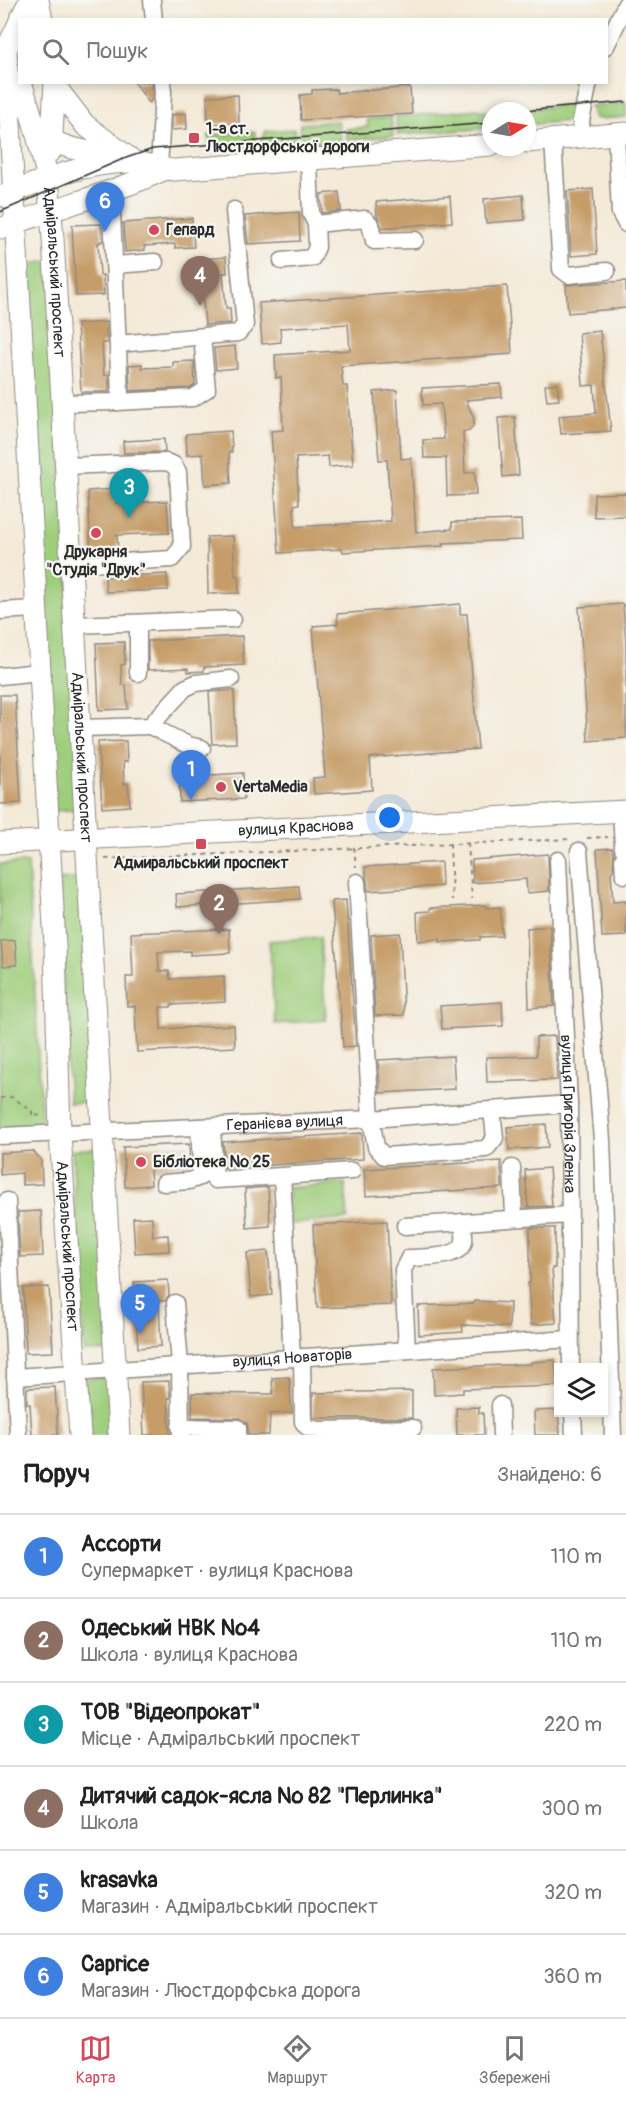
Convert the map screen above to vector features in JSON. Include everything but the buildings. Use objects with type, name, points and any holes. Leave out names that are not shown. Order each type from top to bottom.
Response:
[{"type":"main road","points":[[21,18],[30,0]]},
{"type":"main road","points":[[39,0],[42,18]]},
{"type":"main road","points":[[16,83],[3,48],[18,23]]},
{"type":"main road","name":"Адміральський проспект","points":[[16,83],[35,127],[23,188],[7,227],[40,672],[55,945],[60,1134],[80,1435]]},
{"type":"main road","name":"Адміральський проспект","points":[[16,83],[23,188],[47,211],[53,238],[119,1435]]},
{"type":"main road","points":[[55,85],[85,125],[133,161]]},
{"type":"main road","points":[[23,188],[52,141],[55,85]]},
{"type":"main road","points":[[35,127],[43,136],[60,145],[133,161],[161,170],[482,146]]},
{"type":"main road","points":[[536,141],[621,133]]},
{"type":"main road","points":[[23,188],[93,165],[133,161]]},
{"type":"main road","points":[[7,227],[47,211],[138,182],[161,170]]},
{"type":"main road","points":[[23,188],[47,211]]},
{"type":"main road","name":"вулиця Краснова","points":[[0,843],[623,811]]},
{"type":"street","points":[[152,0],[154,18]]},
{"type":"street","points":[[608,42],[626,4]]},
{"type":"street","points":[[161,170],[162,84]]},
{"type":"street","points":[[582,137],[581,121],[590,84]]},
{"type":"street","points":[[621,133],[621,213],[626,224]]},
{"type":"street","points":[[553,140],[561,269],[569,275],[606,271]]},
{"type":"street","points":[[282,261],[312,258],[317,247],[316,224],[311,214],[309,160]]},
{"type":"street","points":[[111,190],[120,396],[117,402]]},
{"type":"street","points":[[118,344],[238,333],[245,325],[234,210]]},
{"type":"street","points":[[316,224],[365,219],[370,224],[374,241],[415,240]]},
{"type":"street","points":[[115,265],[155,261]]},
{"type":"street","points":[[63,403],[193,398],[207,389],[202,337]]},
{"type":"street","points":[[66,465],[166,462],[174,465],[178,472],[182,547],[172,559],[72,565]]},
{"type":"street","points":[[0,611],[36,609]]},
{"type":"street","points":[[75,625],[233,619]]},
{"type":"street","points":[[138,623],[138,673]]},
{"type":"street","points":[[0,676],[40,672]]},
{"type":"street","points":[[150,726],[185,688],[196,683],[231,680]]},
{"type":"street","points":[[81,728],[150,726],[188,745],[202,748]]},
{"type":"street","points":[[623,811],[623,855]]},
{"type":"street","points":[[579,850],[602,1140],[613,1435]]},
{"type":"street","name":"вулиця Григорія Зленка","points":[[558,860],[569,1104],[572,1363]]},
{"type":"street","points":[[357,882],[371,1119],[376,1147],[384,1156],[486,1149],[495,1138],[492,1110]]},
{"type":"street","name":"Геранієва вулиця","points":[[0,1136],[371,1119],[569,1104]]},
{"type":"street","points":[[205,1127],[215,1180],[352,1171]]},
{"type":"street","points":[[164,1183],[189,1181],[200,1177],[205,1127]]},
{"type":"street","points":[[512,1168],[514,1218]]},
{"type":"street","points":[[282,1176],[303,1422],[308,1428],[319,1430],[363,1432],[413,1428]]},
{"type":"street","points":[[7,1201],[18,1435]]},
{"type":"street","points":[[405,1226],[569,1215]]},
{"type":"street","points":[[407,1350],[403,1270],[409,1258],[445,1255],[458,1251],[464,1243],[462,1222]]},
{"type":"street","points":[[175,1303],[180,1365],[181,1431],[238,1428],[238,1435]]},
{"type":"street","name":"вулиця Новаторів","points":[[15,1377],[570,1339]]},
{"type":"street","points":[[500,1406],[501,1435]]},
{"type":"street","points":[[573,1417],[574,1435]]},
{"type":"path","points":[[468,843],[472,899]]},
{"type":"path","points":[[88,866],[96,866],[106,858],[468,843],[623,855]]},
{"type":"path","points":[[450,844],[452,900]]},
{"type":"path","points":[[354,847],[357,882]]},
{"type":"path","points":[[0,1098],[12,1097],[32,1111],[32,1116],[46,1115]]},
{"type":"green space","points":[[626,103],[626,117],[602,119],[594,118],[590,106]]},
{"type":"green space","points":[[576,104],[573,117],[567,121],[536,124],[536,108]]},
{"type":"green space","points":[[477,109],[482,110],[482,129],[397,135],[396,117]]},
{"type":"green space","points":[[391,117],[393,136],[347,140],[346,129],[368,127],[367,119]]},
{"type":"green space","points":[[338,121],[341,140],[301,144],[300,124]]},
{"type":"green space","points":[[295,129],[295,143],[261,146],[260,144],[266,131]]},
{"type":"green space","points":[[255,132],[255,147],[213,150],[210,146],[209,135]]},
{"type":"green space","points":[[50,261],[82,809],[54,811],[24,265]]},
{"type":"green space","points":[[28,863],[42,1127],[0,1128],[0,864]]},
{"type":"green space","points":[[86,878],[99,1102],[69,1103],[58,880]]},
{"type":"green space","points":[[320,937],[326,1020],[275,1024],[269,941]]},
{"type":"green space","points":[[101,1148],[112,1351],[84,1352],[72,1150]]},
{"type":"green space","points":[[345,1183],[348,1219],[290,1224],[287,1188]]},
{"type":"green space","points":[[114,1377],[118,1435],[87,1435],[84,1379]]},
{"type":"tram line","points":[[536,110],[626,102]]},
{"type":"tram line","points":[[0,212],[123,159],[153,149],[482,124]]},
{"type":"place","name":"1-а ст. Люстдорфської дороги","points":[[194,138]]},
{"type":"place","name":"Гепард","points":[[154,230]]},
{"type":"place","name":"Caprice","points":[[105,232]]},
{"type":"place","name":"Дитячий садок-ясла № 82 \"Перлинка\"","points":[[200,306]]},
{"type":"place","name":"ТОВ \"Відеопрокат\"","points":[[129,518]]},
{"type":"place","name":"Друкарня \"Студія \"Друк\"","points":[[96,533]]},
{"type":"place","name":"VertaMedia","points":[[221,787]]},
{"type":"place","name":"Ассорти","points":[[191,800]]},
{"type":"place","name":"Адмиральський проспект","points":[[201,844]]},
{"type":"place","name":"Одеський НВК №4","points":[[219,934]]},
{"type":"place","name":"Бібліотека № 25","points":[[141,1162]]},
{"type":"place","name":"krasavka","points":[[140,1334]]}]
